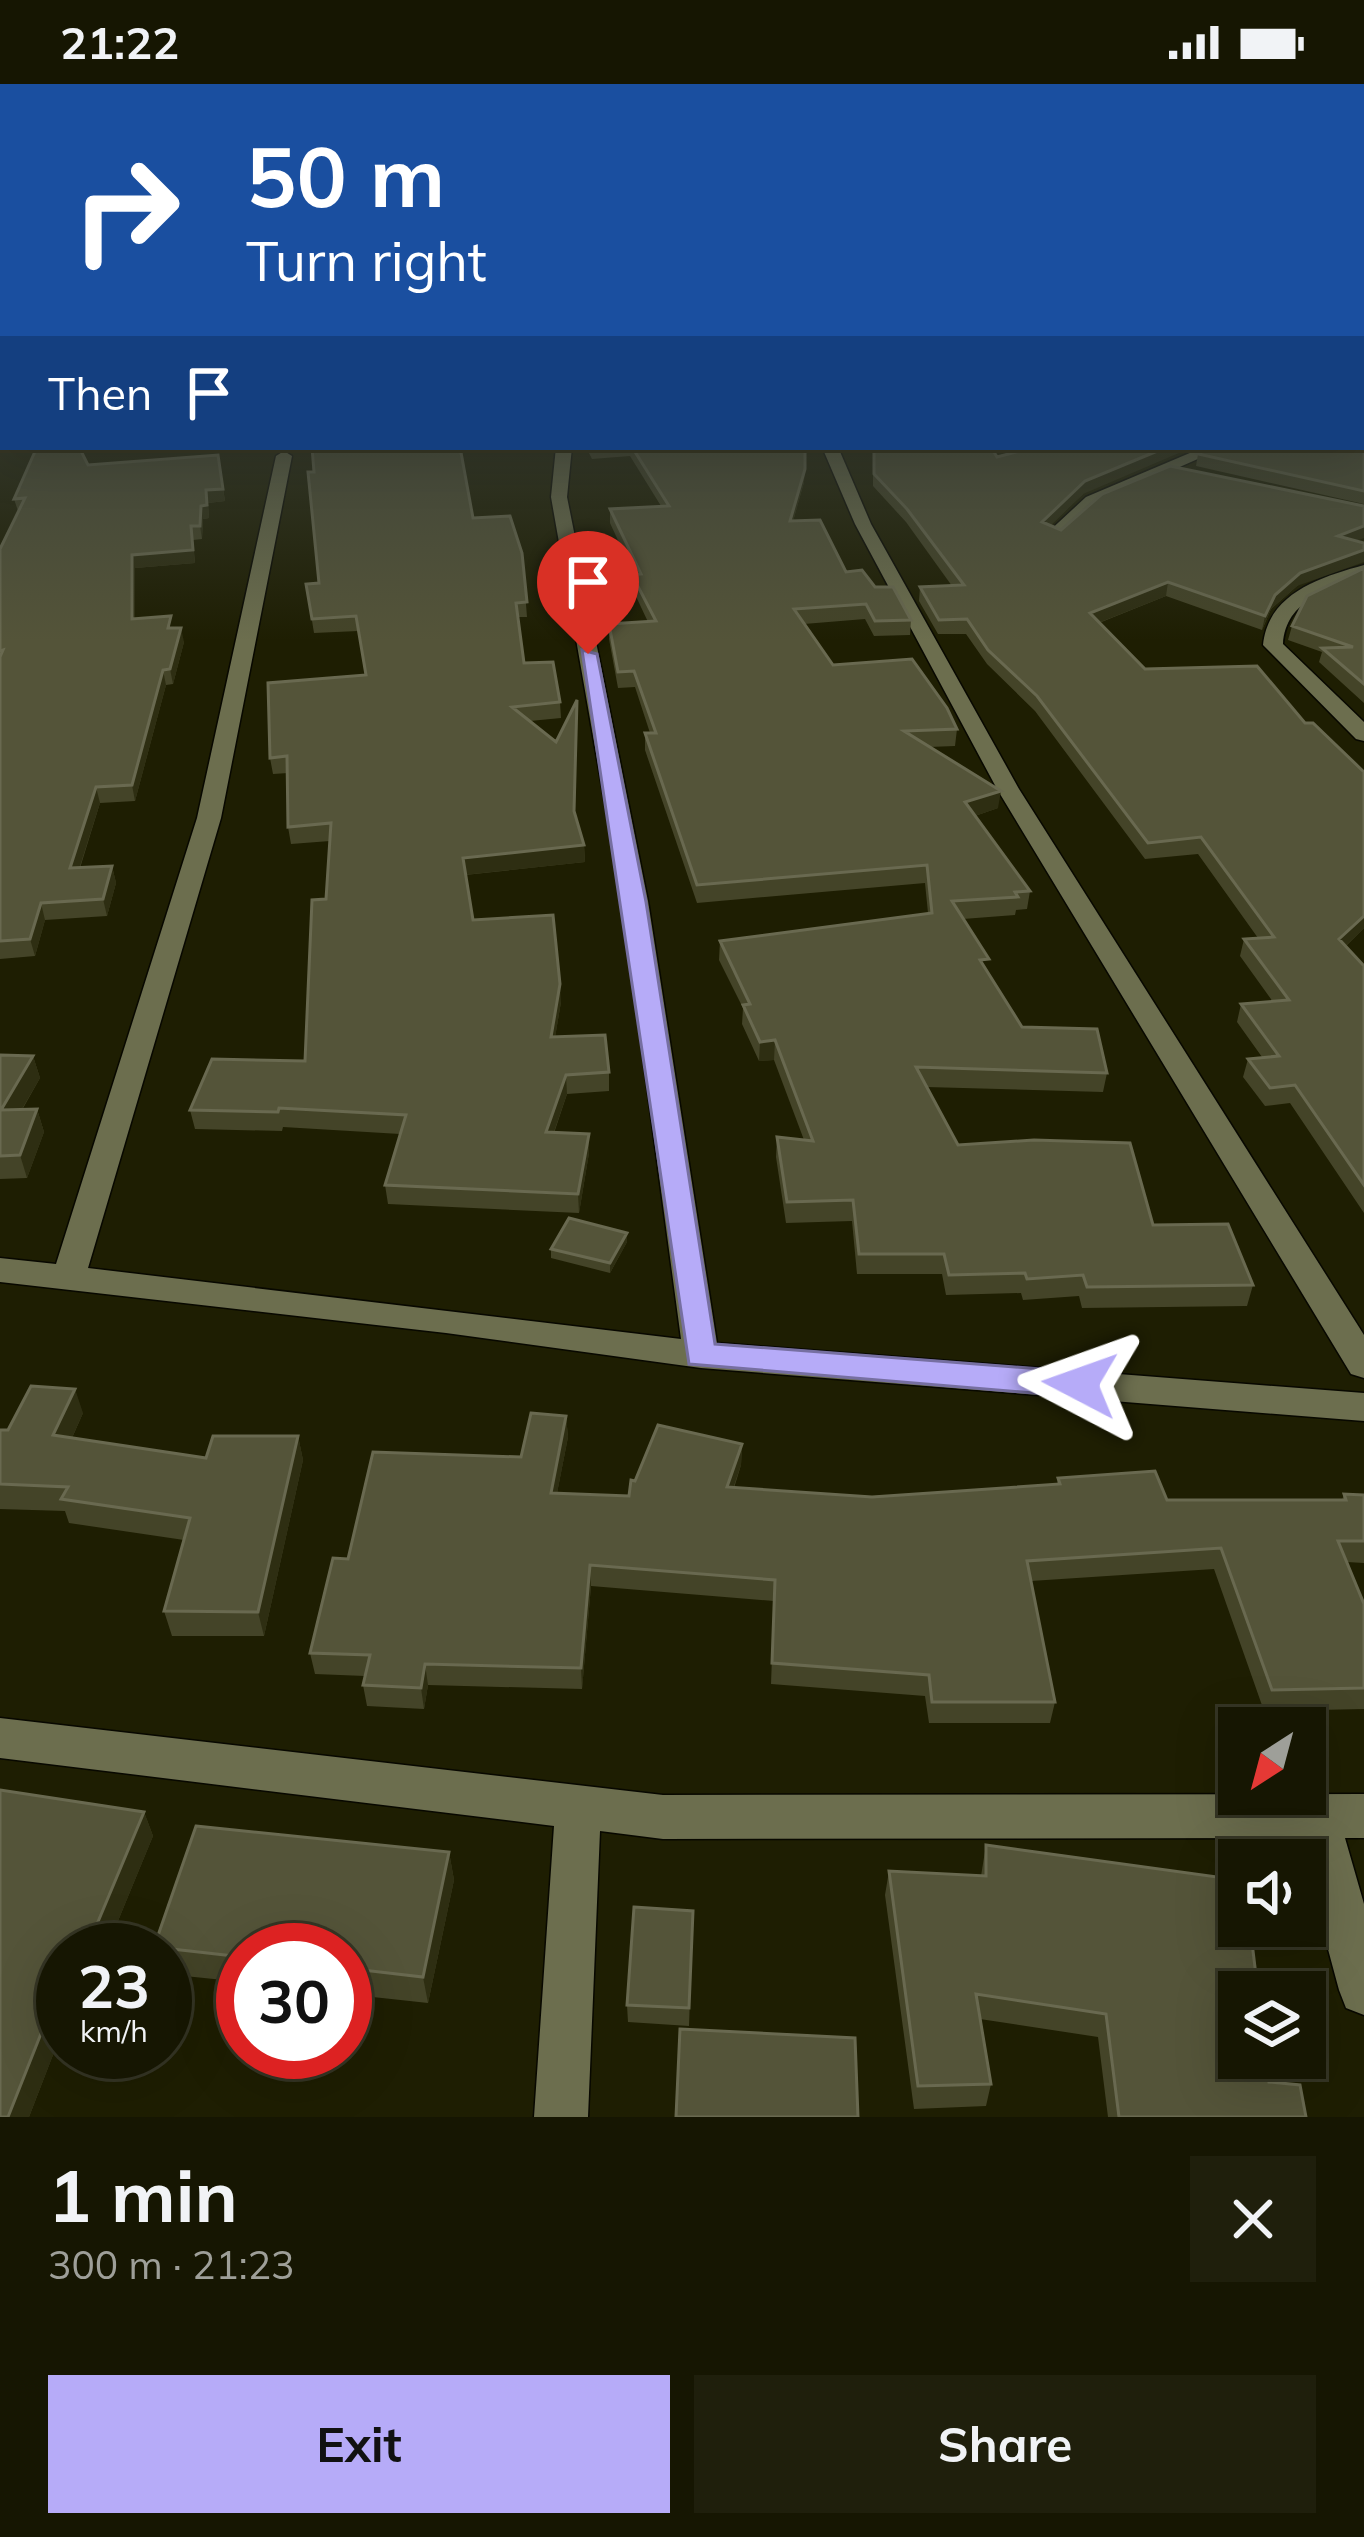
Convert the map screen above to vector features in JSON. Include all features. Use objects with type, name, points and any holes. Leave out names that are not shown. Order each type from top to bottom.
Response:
[{"type":"street","points":[[564,451],[559,497],[635,902],[701,1355]]},
{"type":"street","points":[[832,451],[862,524],[1008,789],[1364,1365]]},
{"type":"street","points":[[1054,535],[1092,500],[1208,451]]},
{"type":"street","points":[[68,1279],[209,818],[284,456]]},
{"type":"street","points":[[1166,469],[1210,478]]},
{"type":"street","points":[[1364,570],[1300,597],[1276,614],[1271,628],[1273,645],[1364,734]]},
{"type":"street","points":[[0,1270],[446,1320],[701,1355],[1364,1407]]},
{"type":"street","points":[[0,1738],[663,1817],[1364,1816]]},
{"type":"street","points":[[561,2117],[578,1809]]},
{"type":"street","points":[[1316,1815],[1364,1990]]},
{"type":"building","points":[[35,451],[81,451],[88,465],[218,455],[223,489],[206,490],[200,526],[191,526],[193,550],[132,555],[132,619],[171,616],[168,628],[181,628],[170,669],[163,670],[132,785],[96,787],[70,868],[112,866],[103,899],[41,903],[30,939],[0,941],[0,549],[25,498],[14,499]]},
{"type":"building","points":[[312,451],[461,451],[473,518],[510,516],[522,553],[527,602],[516,603],[524,663],[553,662],[560,702],[512,707],[556,742],[577,700],[574,811],[584,845],[463,858],[473,920],[553,915],[560,984],[551,1037],[605,1035],[609,1072],[566,1075],[546,1132],[589,1134],[578,1194],[385,1185],[406,1115],[279,1108],[278,1112],[190,1110],[212,1059],[305,1061],[312,900],[326,899],[331,823],[288,827],[287,756],[270,758],[268,683],[366,675],[356,616],[312,619],[306,584],[319,583],[308,472],[314,472]]},
{"type":"building","points":[[634,451],[805,451],[805,469],[790,521],[820,520],[846,572],[862,570],[875,587],[893,587],[911,620],[875,621],[866,604],[794,609],[833,665],[912,659],[957,729],[904,731],[1001,791],[965,802],[1030,891],[1015,892],[1018,897],[952,901],[989,959],[980,960],[1022,1027],[1097,1029],[1107,1073],[916,1067],[958,1145],[1034,1140],[1130,1143],[1153,1225],[1228,1224],[1253,1285],[1087,1287],[1083,1275],[1027,1279],[1025,1273],[949,1275],[944,1254],[859,1254],[853,1200],[787,1202],[777,1137],[813,1141],[775,1040],[760,1042],[743,1005],[750,1004],[720,941],[932,913],[927,865],[697,885],[645,733],[656,733],[634,671],[618,672],[609,624],[656,621],[632,575],[641,574],[610,509],[669,506]]},
{"type":"building","points":[[874,451],[993,451],[997,457],[1020,451],[1158,451],[1085,481],[1042,522],[1061,530],[1102,494],[1170,466],[1364,506],[1364,526],[1338,536],[1364,543],[1364,550],[1300,573],[1275,595],[1265,616],[1168,582],[1090,613],[1145,669],[1257,666],[1305,723],[1313,723],[1364,772],[1364,916],[1339,939],[1364,966],[1364,1185],[1295,1085],[1270,1088],[1248,1059],[1279,1056],[1241,1004],[1289,1000],[1244,939],[1274,937],[1201,837],[1148,843],[1037,696],[988,650],[967,619],[939,620],[920,587],[964,585],[874,474]]},
{"type":"building","points":[[1364,451],[1364,491],[1198,454]]},
{"type":"building","points":[[1364,568],[1364,684],[1322,648],[1353,647],[1292,626],[1307,596]]},
{"type":"building","points":[[0,1055],[33,1056],[1,1110],[37,1109],[20,1155],[0,1156]]},
{"type":"building","points":[[569,1218],[627,1233],[610,1263],[551,1249]]},
{"type":"building","points":[[31,1386],[75,1389],[53,1435],[206,1458],[213,1436],[298,1436],[258,1612],[164,1611],[190,1518],[61,1499],[68,1487],[0,1484],[0,1430],[8,1430]]},
{"type":"building","points":[[531,1413],[566,1416],[551,1493],[629,1496],[631,1480],[635,1481],[658,1425],[742,1444],[727,1487],[872,1497],[1060,1484],[1058,1478],[1155,1471],[1167,1500],[1346,1500],[1344,1494],[1364,1495],[1364,1541],[1338,1541],[1364,1604],[1364,1688],[1272,1690],[1221,1548],[1027,1561],[1055,1702],[932,1702],[929,1675],[772,1663],[775,1580],[590,1565],[581,1668],[425,1664],[421,1688],[363,1685],[370,1655],[310,1653],[333,1558],[348,1559],[373,1452],[521,1457]]},
{"type":"building","points":[[0,1790],[144,1812],[97,1923],[36,1923],[36,2046],[8,2117],[0,2117]]},
{"type":"building","points":[[196,1826],[449,1852],[423,1977],[372,1971],[372,1923],[216,1923],[216,1954],[192,1951],[192,1923],[162,1923]]},
{"type":"building","points":[[986,1845],[1218,1877],[1218,1947],[1253,1947],[1255,1971],[1218,1971],[1218,2079],[1269,2079],[1300,2085],[1306,2117],[1119,2117],[1106,2014],[976,1994],[991,2084],[918,2086],[889,1871],[986,1876]]},
{"type":"building","points":[[634,1907],[693,1911],[689,2008],[627,2005]]},
{"type":"building","points":[[680,2029],[855,2038],[858,2117],[676,2117]]},
{"type":"route","points":[[588,654],[635,902],[701,1355],[1080,1384]]}]
